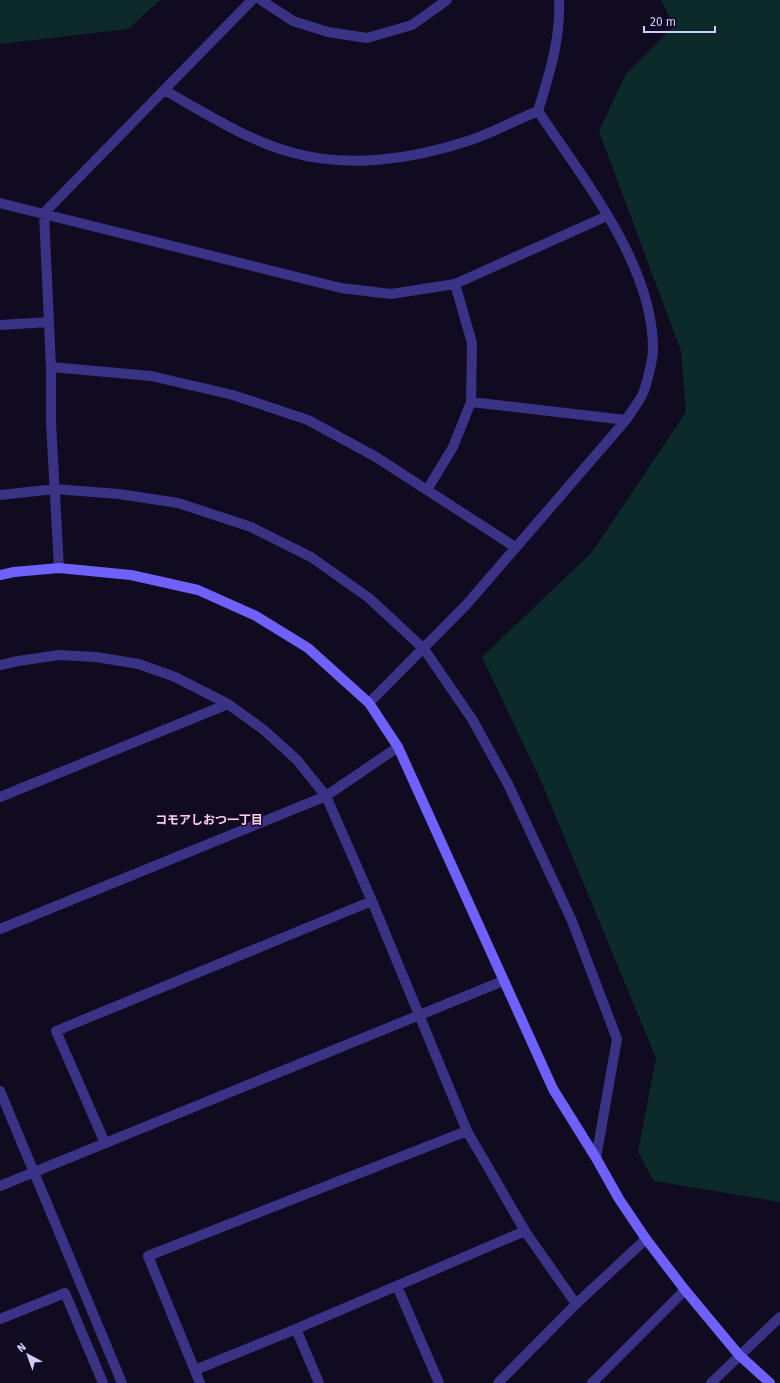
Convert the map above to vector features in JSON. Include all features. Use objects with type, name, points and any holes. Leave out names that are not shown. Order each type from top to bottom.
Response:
[{"type":"street","points":[[59,568],[51,423],[51,367],[44,213],[252,0]]},
{"type":"street","points":[[261,0],[293,21],[328,32],[367,38],[412,25],[447,0]]},
{"type":"street","points":[[164,90],[240,132],[290,152],[340,161],[416,155],[472,140],[538,111],[551,68],[560,21],[559,0]]},
{"type":"street","points":[[369,703],[467,604],[626,420],[645,390],[653,350],[647,305],[632,260],[607,216],[538,111]]},
{"type":"street","points":[[0,203],[341,288],[391,294],[455,284],[607,216]]},
{"type":"street","points":[[428,490],[453,447],[471,402],[472,343],[455,284]]},
{"type":"street","points":[[0,325],[49,322]]},
{"type":"street","points":[[51,367],[151,376],[233,396],[308,420],[376,457],[515,547]]},
{"type":"street","points":[[471,402],[626,420]]},
{"type":"street","points":[[0,495],[55,489],[119,494],[178,503],[251,527],[311,557],[370,598],[424,649],[472,719],[508,784],[572,921],[617,1039],[596,1158]]},
{"type":"street","points":[[0,576],[14,572],[59,568],[131,575],[198,590],[256,616],[308,648],[369,703],[398,747],[553,1090],[596,1158],[619,1199],[646,1239],[685,1290],[739,1355],[770,1383]]},
{"type":"street","points":[[0,665],[59,655],[96,657],[139,664],[175,677],[228,704],[264,730],[297,760],[326,796],[372,901],[466,1131],[525,1231],[576,1304]]},
{"type":"street","points":[[0,797],[228,704]]},
{"type":"street","points":[[0,929],[326,796],[398,747]]},
{"type":"street","points":[[105,1143],[56,1030],[372,901]]},
{"type":"street","points":[[0,1186],[503,981]]},
{"type":"street","points":[[0,1092],[122,1383]]},
{"type":"street","points":[[200,1383],[148,1256],[466,1131]]},
{"type":"street","points":[[195,1370],[296,1329],[525,1231]]},
{"type":"street","points":[[498,1383],[576,1304],[646,1239]]},
{"type":"street","points":[[398,1286],[439,1383]]},
{"type":"street","points":[[592,1383],[685,1290]]},
{"type":"street","points":[[0,1318],[65,1293],[103,1383]]},
{"type":"street","points":[[711,1383],[780,1317]]},
{"type":"street","points":[[296,1329],[319,1383]]},
{"type":"green space","points":[[0,0],[160,0],[128,29],[0,44]]},
{"type":"green space","points":[[661,0],[780,0],[780,1202],[654,1181],[638,1152],[656,1058],[541,781],[482,657],[592,552],[686,412],[681,351],[599,131],[626,74],[674,26]]},
{"type":"district","name":"コモアしおつ一丁目","points":[[209,820]]}]
